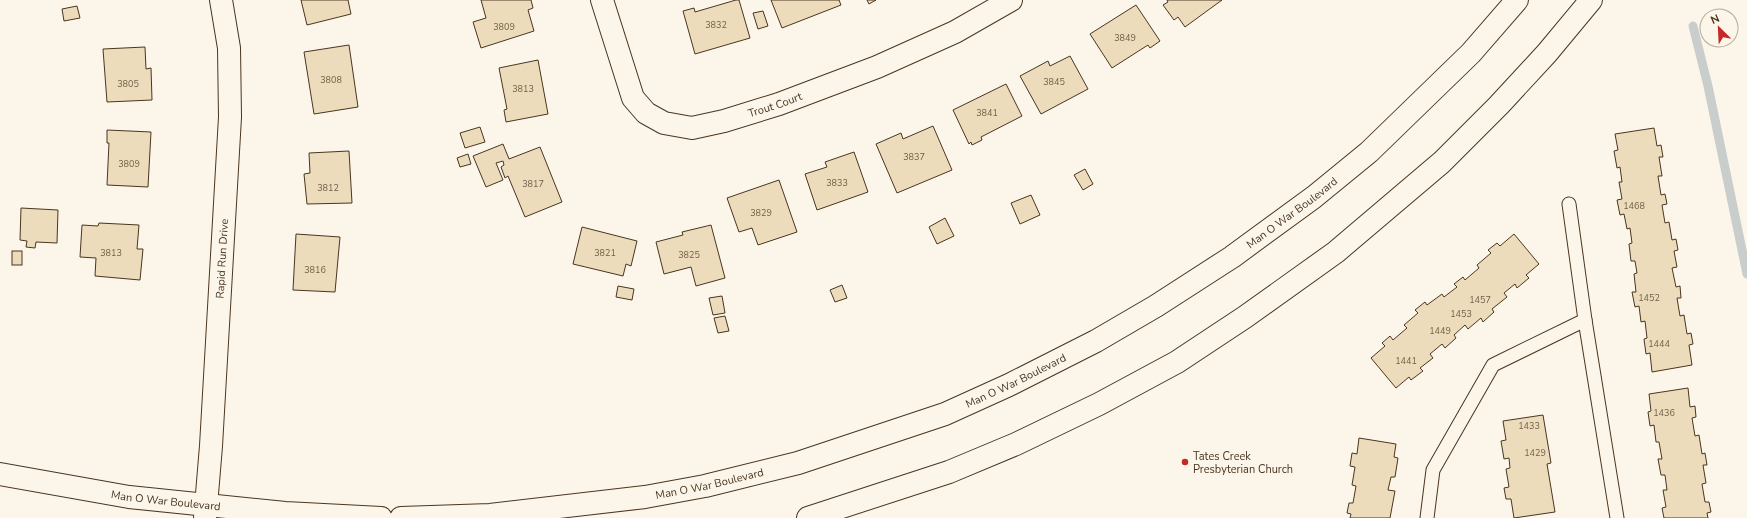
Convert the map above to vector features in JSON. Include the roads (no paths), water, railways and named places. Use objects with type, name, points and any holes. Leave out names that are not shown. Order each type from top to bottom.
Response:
[{"type":"main road","name":"Rapid Run Drive","points":[[206,511],[230,117],[229,48],[221,0]]},
{"type":"main road","name":"Trout Court","points":[[602,0],[633,98],[646,113],[664,123],[692,128],[724,121],[779,104],[877,67],[955,32],[1011,0]]},
{"type":"main road","name":"Man O War Boulevard","points":[[401,518],[490,515],[645,497],[705,486],[798,463],[945,414],[1002,388],[1096,341],[1156,306],[1232,257],[1314,197],[1369,152],[1471,53],[1517,0]]},
{"type":"main road","points":[[808,518],[949,472],[1016,444],[1099,404],[1176,362],[1246,317],[1336,252],[1442,162],[1504,100],[1592,0]]},
{"type":"main road","name":"Man O War Boulevard","points":[[0,474],[206,511],[381,518]]},
{"type":"lane","points":[[1569,204],[1584,320],[1617,518]]},
{"type":"lane","points":[[1427,518],[1433,470],[1493,365],[1584,320]]},
{"type":"waterway","points":[[1693,26],[1708,86],[1747,274]]},
{"type":"place","name":"Tates Creek Presbyterian Church","points":[[1185,462]]}]
